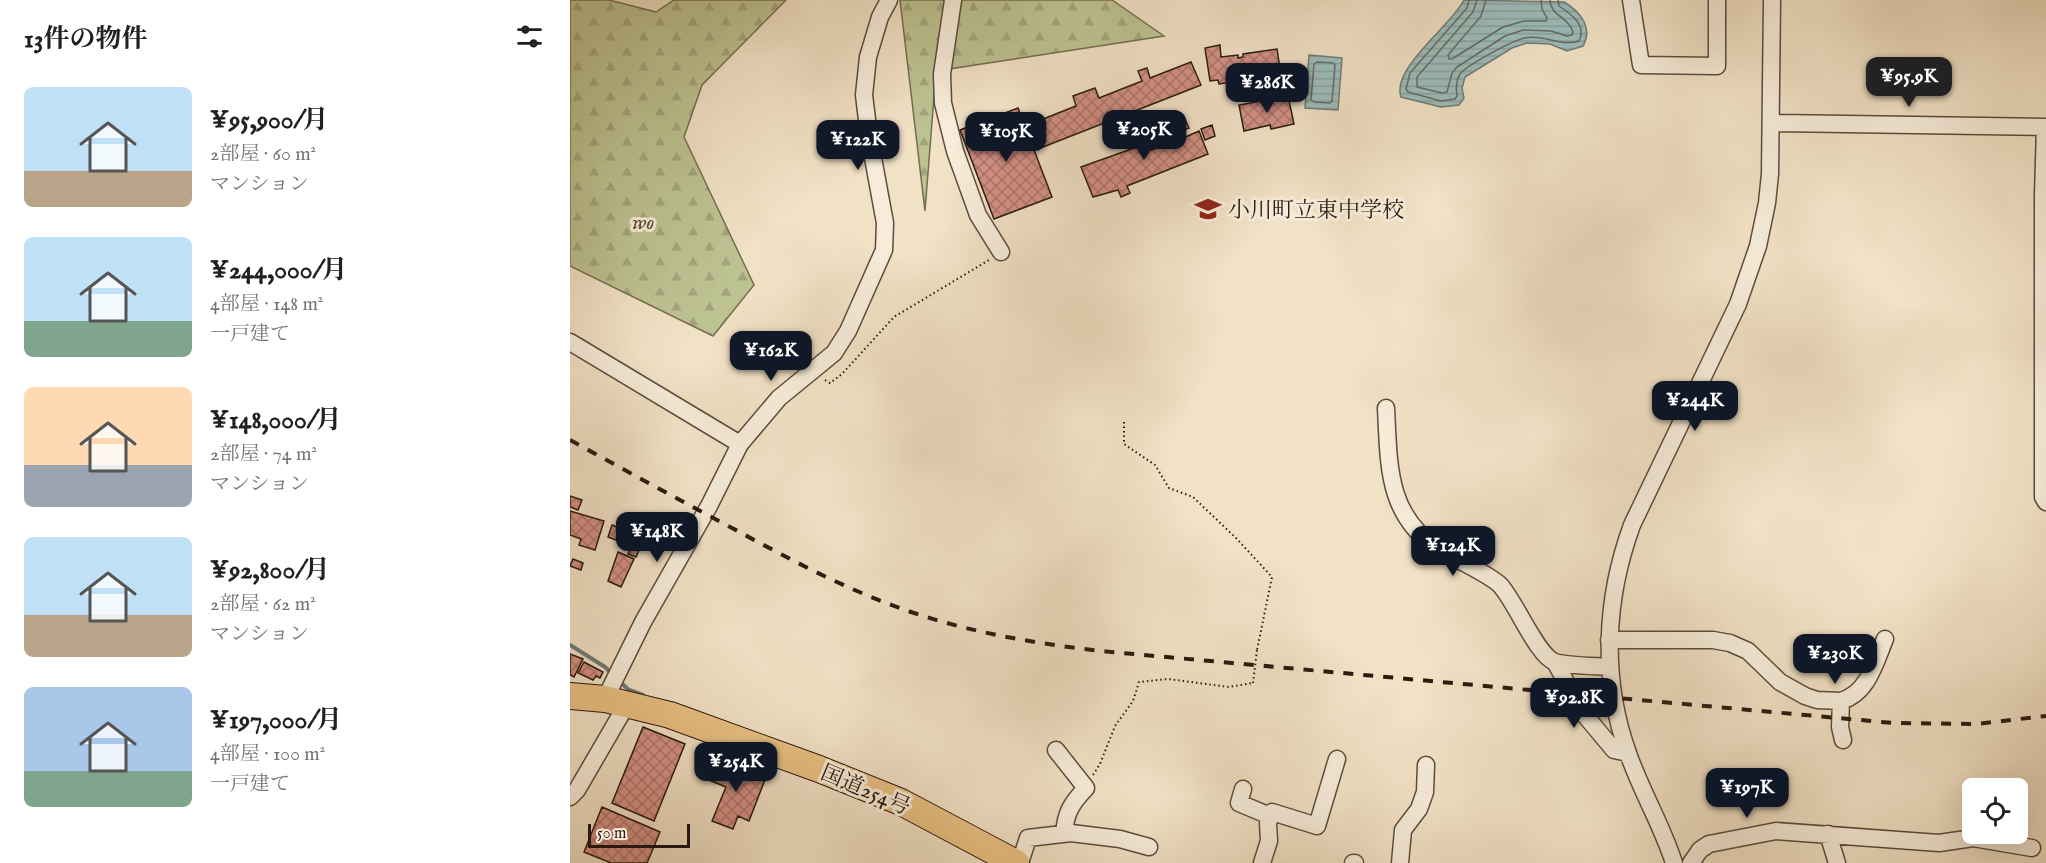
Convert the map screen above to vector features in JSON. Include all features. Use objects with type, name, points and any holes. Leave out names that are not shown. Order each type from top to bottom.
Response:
[{"type":"highway","name":"国道254号","points":[[570,696],[616,701],[670,715],[819,769],[901,802],[1018,863]]},
{"type":"street","points":[[570,797],[577,790],[616,701],[643,622],[709,506],[740,444],[779,398],[834,353],[848,331],[884,250],[885,223],[864,95],[868,57],[880,16],[888,0]]},
{"type":"street","points":[[953,0],[942,74],[944,103],[955,152],[978,215],[1001,252]]},
{"type":"street","points":[[1631,0],[1641,65],[1717,66],[1717,0]]},
{"type":"street","points":[[1674,863],[1628,753],[1615,705],[1610,667],[1611,608],[1617,575],[1632,525],[1735,312],[1754,260],[1767,203],[1770,174],[1772,0]]},
{"type":"street","points":[[1772,123],[2045,127],[2043,497],[2046,502]]},
{"type":"street","points":[[570,342],[740,444]]},
{"type":"street","points":[[1386,408],[1389,468],[1398,503],[1412,525],[1438,549],[1499,583],[1519,611],[1542,653],[1555,662],[1583,712],[1614,750],[1628,753]]},
{"type":"street","points":[[1609,640],[1713,640],[1730,643],[1748,651],[1780,682],[1805,696],[1817,700],[1841,701],[1853,696],[1864,686],[1885,639]]},
{"type":"street","points":[[1555,662],[1610,667]]},
{"type":"street","points":[[1841,701],[1840,727],[1843,740]]},
{"type":"street","points":[[1056,750],[1086,788],[1066,814],[1064,833]]},
{"type":"street","points":[[1262,863],[1269,841],[1268,824],[1272,812],[1317,826],[1337,759]]},
{"type":"street","points":[[1400,863],[1403,830],[1419,809],[1425,792],[1426,765]]},
{"type":"street","points":[[1243,789],[1239,802],[1270,816]]},
{"type":"street","points":[[1691,863],[1704,846],[1776,831],[1938,843],[1973,838],[2032,848]]},
{"type":"street","points":[[1018,863],[1028,838],[1071,832],[1120,839],[1149,847]]},
{"type":"street","points":[[1828,834],[1837,863]]},
{"type":"path","points":[[830,382],[842,374],[894,317],[1001,252]]},
{"type":"path","points":[[1086,788],[1100,764],[1115,726],[1133,701],[1139,682],[1168,679],[1229,687],[1253,683],[1257,650],[1272,577],[1193,497],[1169,488],[1155,465],[1124,444],[1124,422]]},
{"type":"green space","name":"wo","points":[[570,0],[609,0],[656,12],[674,0],[786,0],[702,85],[684,137],[754,285],[713,336],[570,266]]},
{"type":"green space","points":[[900,0],[1112,0],[1164,36],[936,71],[925,211]]},
{"type":"water","points":[[1464,0],[1564,2],[1583,20],[1587,32],[1586,39],[1583,46],[1567,51],[1550,44],[1527,43],[1512,48],[1465,77],[1462,88],[1464,98],[1459,105],[1441,107],[1401,97],[1400,86],[1413,60]]},
{"type":"water","points":[[1309,55],[1342,58],[1338,110],[1305,108]]},
{"type":"building","points":[[1220,45],[1221,57],[1238,55],[1238,58],[1243,57],[1243,54],[1277,49],[1281,75],[1219,84],[1218,80],[1210,81],[1205,48]]},
{"type":"building","points":[[1191,62],[1201,85],[1038,149],[1028,125],[1076,106],[1073,96],[1095,88],[1099,98],[1142,81],[1138,71],[1147,68],[1150,78]]},
{"type":"building","points":[[1288,96],[1294,124],[1271,129],[1270,125],[1244,131],[1239,105]]},
{"type":"building","points":[[1018,108],[1052,197],[994,219],[960,130]]},
{"type":"building","points":[[1185,119],[1189,128],[1181,131],[1183,138],[1199,131],[1208,154],[1127,186],[1130,193],[1121,197],[1118,190],[1093,197],[1081,167],[1148,143],[1151,150],[1166,145],[1160,129]]},
{"type":"building","points":[[1212,125],[1215,136],[1205,140],[1201,129]]},
{"type":"building","points":[[570,496],[582,500],[578,510],[570,507]]},
{"type":"building","points":[[570,511],[604,521],[595,550],[579,545],[581,539],[570,535]]},
{"type":"building","points":[[612,525],[632,533],[629,545],[608,537]]},
{"type":"building","points":[[637,532],[645,536],[636,557],[628,554]]},
{"type":"building","points":[[618,552],[634,559],[621,587],[608,581]]},
{"type":"building","points":[[573,559],[583,563],[581,570],[570,566]]},
{"type":"building","points":[[570,654],[583,659],[574,677],[570,675]]},
{"type":"building","points":[[584,662],[603,672],[600,678],[596,676],[593,680],[578,673]]},
{"type":"building","points":[[643,727],[685,744],[654,821],[612,803]]},
{"type":"building","points":[[718,759],[766,777],[749,821],[738,816],[733,829],[712,821],[726,787],[709,780]]},
{"type":"building","points":[[602,807],[660,832],[647,863],[611,863],[584,852]]},
{"type":"waterway","points":[[570,645],[611,673]]},
{"type":"waterway","points":[[619,681],[629,690],[643,695]]},
{"type":"railway","points":[[570,440],[777,552],[843,585],[888,604],[936,620],[1010,638],[1111,652],[1893,723],[1976,724],[2046,716]]},
{"type":"place","name":"小川町立東中学校","points":[[1208,209]]}]
